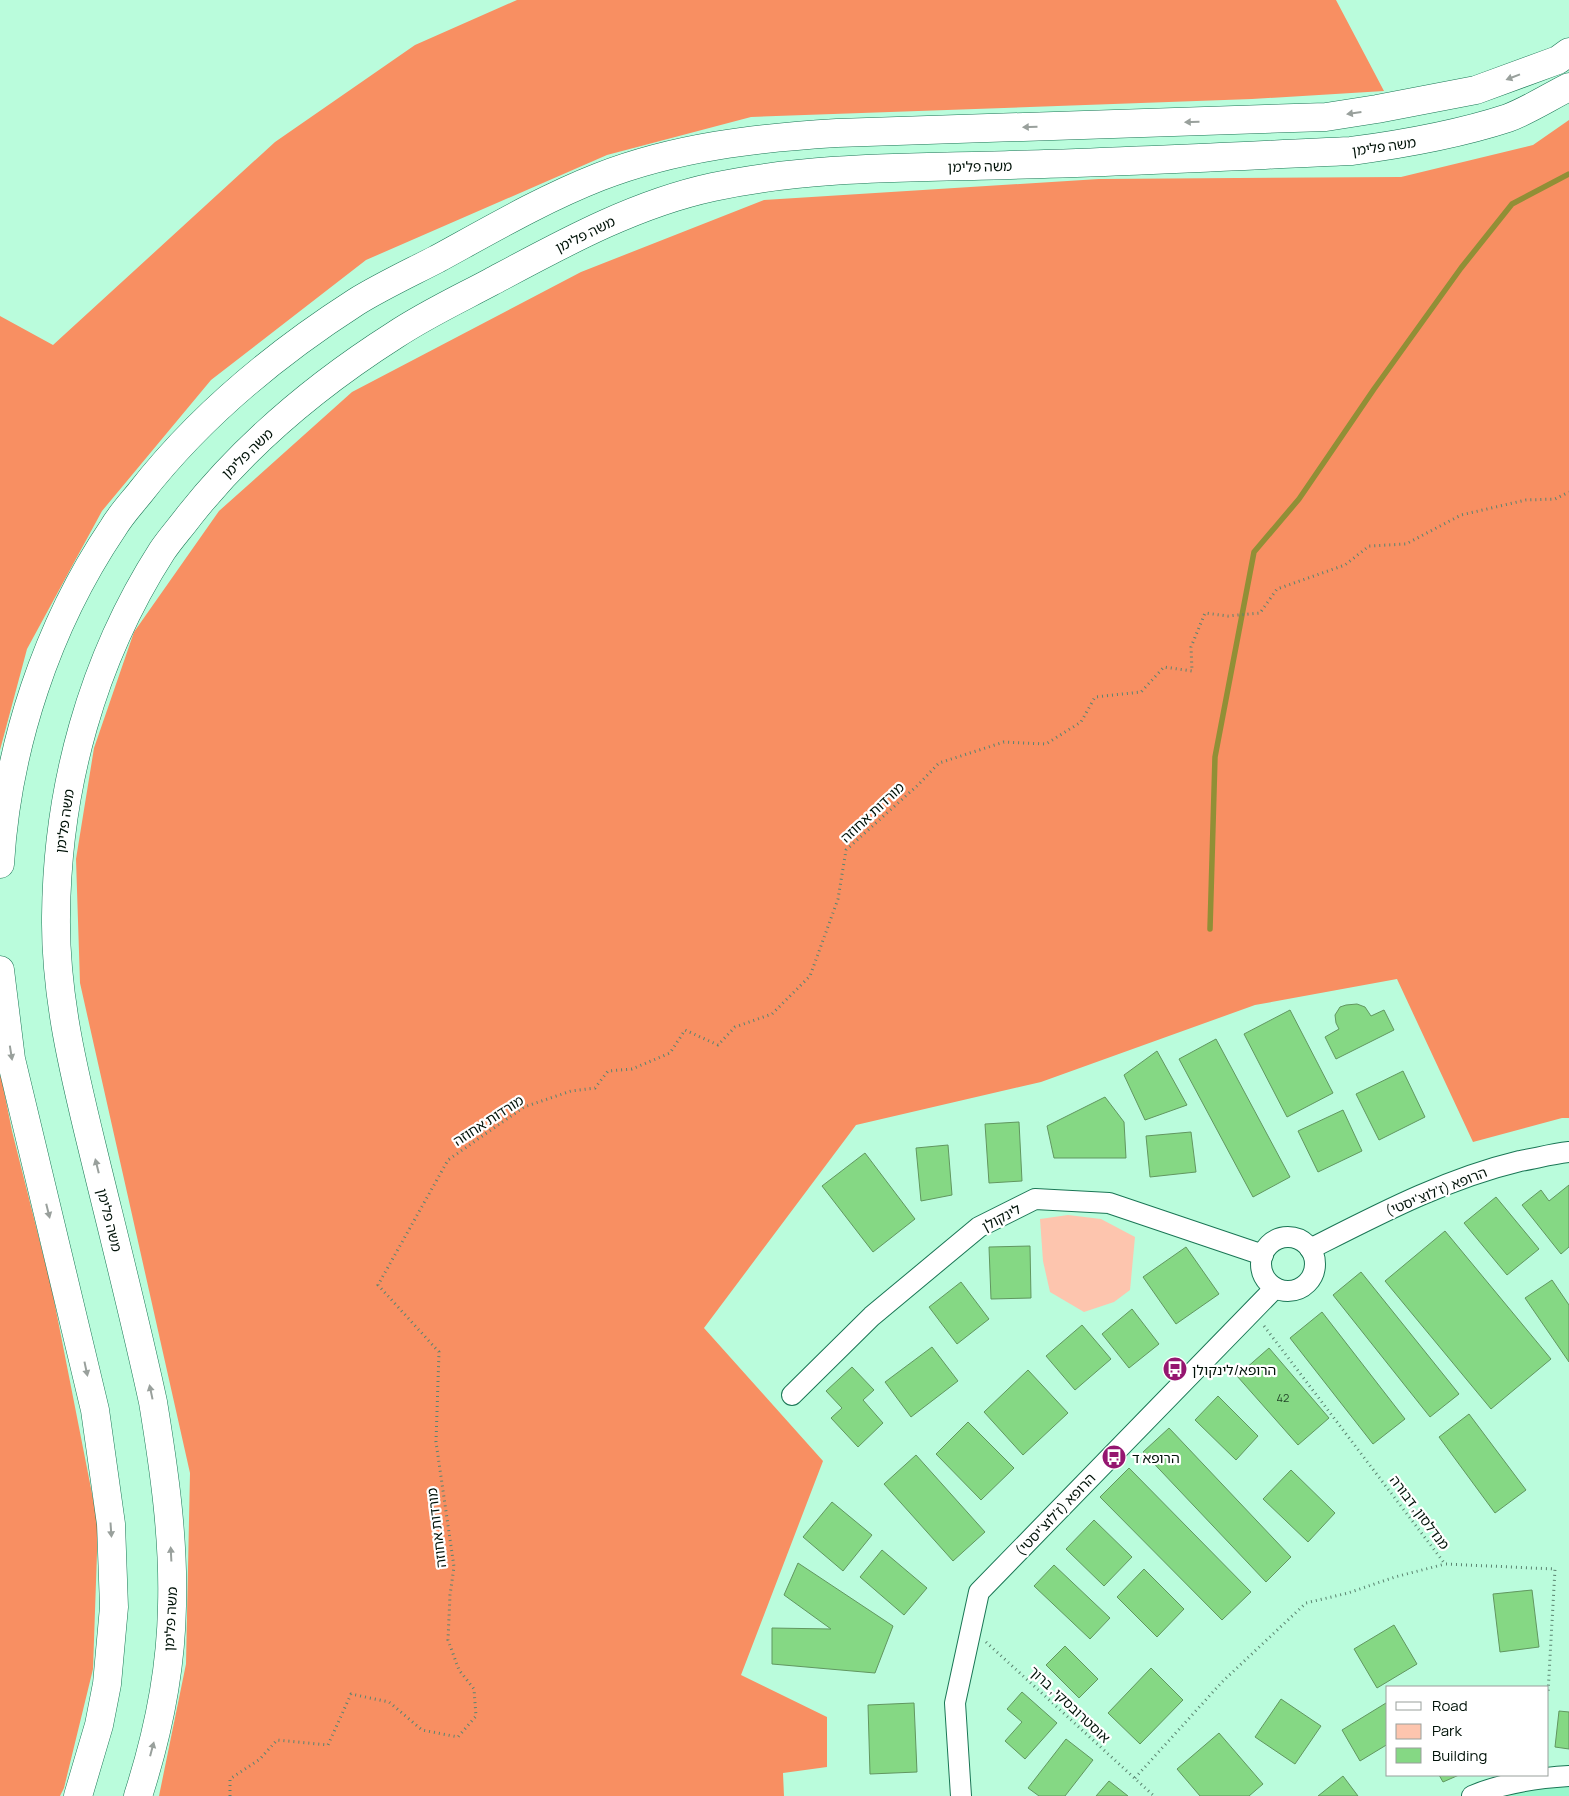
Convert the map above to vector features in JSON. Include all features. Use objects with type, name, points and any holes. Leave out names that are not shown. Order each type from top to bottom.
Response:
[{"type":"main road","points":[[0,864],[5,816],[12,778],[36,684],[62,618],[85,573],[114,526],[143,489],[168,458],[213,414],[243,386],[294,346],[358,301],[525,212],[601,176],[679,152],[719,144],[838,132],[1326,117],[1385,108],[1476,90],[1558,60],[1569,52]]},
{"type":"main road","name":"משה פלימן","points":[[138,1796],[156,1732],[165,1688],[170,1646],[172,1597],[169,1520],[160,1441],[143,1355],[69,1051],[58,960],[56,924],[57,881],[63,820],[69,785],[92,694],[139,590],[165,546],[217,482],[282,418],[337,375],[399,332],[562,244],[635,210],[673,197],[746,180],[841,170],[1022,165],[1351,151],[1439,138],[1509,117],[1569,87]]},
{"type":"main road","points":[[0,970],[13,1068],[95,1410],[111,1524],[114,1607],[109,1668],[99,1725],[78,1796]]},
{"type":"street","name":"הרופא (ז'לוצ'יסטי)","points":[[1310,1249],[1413,1198],[1488,1169],[1555,1153],[1569,1152]]},
{"type":"street","name":"לינקולן","points":[[792,1394],[872,1316],[979,1227],[1035,1199],[1109,1203],[1262,1255]]},
{"type":"street","points":[[1283,1237],[1293,1237],[1304,1242],[1310,1249],[1315,1267],[1312,1276],[1306,1284],[1294,1291],[1284,1291],[1275,1288],[1267,1282],[1262,1273],[1262,1255],[1274,1241],[1283,1237]]},
{"type":"street","name":"הרופא (ז'לוצ'יסטי)","points":[[961,1796],[955,1703],[979,1592],[1275,1288]]},
{"type":"street","points":[[1472,1796],[1486,1790],[1542,1778],[1569,1776]]},
{"type":"path","name":"מורדות אחוזה","points":[[230,1796],[230,1779],[260,1759],[277,1740],[328,1745],[351,1694],[389,1702],[422,1730],[458,1737],[476,1716],[474,1689],[459,1670],[448,1640],[450,1595],[454,1566],[436,1442],[439,1352],[378,1285],[448,1160],[524,1107],[571,1092],[595,1088],[608,1071],[632,1069],[670,1053],[685,1030],[718,1045],[735,1028],[772,1014],[810,976],[838,899],[846,850],[918,785],[939,763],[1004,742],[1046,744],[1081,722],[1095,697],[1141,692],[1164,667],[1192,671],[1191,647],[1205,614],[1228,616],[1260,613],[1277,589],[1345,565],[1369,546],[1406,544],[1461,515],[1526,500],[1555,499],[1569,492]]},
{"type":"path","name":"מנדלסון, דבורה","points":[[1253,1311],[1445,1564],[1555,1569],[1548,1686]]},
{"type":"path","points":[[1135,1778],[1222,1682],[1306,1603],[1348,1593],[1395,1577],[1445,1564]]},
{"type":"path","name":"אוסטרובסקי, ברוך","points":[[971,1628],[1154,1796]]},
{"type":"shaded area","points":[[517,0],[1336,0],[1384,91],[1252,99],[751,117],[607,155],[366,260],[211,380],[102,511],[27,649],[0,750],[0,316],[53,345],[275,142],[415,45]]},
{"type":"shaded area","points":[[1569,120],[1569,1118],[1562,1118],[1473,1142],[1397,979],[1255,1005],[1041,1082],[856,1125],[704,1328],[823,1461],[741,1675],[827,1717],[827,1767],[783,1773],[784,1796],[159,1796],[186,1664],[190,1473],[80,983],[76,859],[94,748],[134,632],[219,511],[352,392],[581,272],[764,200],[1099,179],[1401,177],[1533,145]]},
{"type":"shaded area","points":[[0,1071],[12,1131],[52,1290],[98,1524],[93,1669],[64,1788],[60,1796],[0,1796]]},
{"type":"shaded area","points":[[1551,1785],[1569,1787],[1569,1796],[1493,1796]]},
{"type":"green space","points":[[1068,1215],[1101,1219],[1135,1237],[1130,1290],[1114,1302],[1084,1312],[1050,1292],[1043,1261],[1040,1219]]},
{"type":"building","points":[[1357,1004],[1365,1007],[1371,1016],[1384,1010],[1394,1030],[1336,1059],[1325,1037],[1339,1029],[1335,1015],[1340,1007]]},
{"type":"building","points":[[1290,1010],[1333,1093],[1287,1117],[1244,1034]]},
{"type":"building","points":[[1216,1039],[1290,1177],[1253,1197],[1179,1059]]},
{"type":"building","points":[[1157,1051],[1187,1105],[1145,1120],[1124,1075]]},
{"type":"building","points":[[1403,1071],[1425,1117],[1379,1140],[1356,1094]]},
{"type":"building","points":[[1105,1097],[1124,1122],[1126,1158],[1054,1158],[1047,1126]]},
{"type":"building","points":[[1343,1110],[1362,1151],[1318,1172],[1298,1131]]},
{"type":"building","points":[[1019,1122],[1022,1181],[989,1183],[985,1124]]},
{"type":"building","points":[[1191,1132],[1196,1172],[1150,1177],[1146,1136]]},
{"type":"building","points":[[948,1145],[952,1195],[921,1201],[916,1148]]},
{"type":"building","points":[[865,1153],[915,1219],[873,1252],[822,1186]]},
{"type":"building","points":[[1569,1185],[1569,1247],[1561,1254],[1522,1205],[1541,1190],[1549,1201]]},
{"type":"building","points":[[1496,1197],[1539,1249],[1507,1275],[1464,1223]]},
{"type":"building","points":[[1445,1231],[1551,1359],[1491,1409],[1385,1281]]},
{"type":"building","points":[[1030,1246],[1031,1298],[991,1299],[989,1247]]},
{"type":"building","points":[[1186,1247],[1219,1294],[1176,1324],[1143,1277]]},
{"type":"building","points":[[1361,1272],[1459,1394],[1430,1417],[1333,1295]]},
{"type":"building","points":[[1552,1280],[1569,1305],[1569,1362],[1525,1298]]},
{"type":"building","points":[[961,1282],[989,1319],[957,1344],[929,1307]]},
{"type":"building","points":[[1132,1309],[1159,1344],[1129,1368],[1102,1334]]},
{"type":"building","points":[[1322,1312],[1405,1419],[1373,1444],[1290,1338]]},
{"type":"building","points":[[1082,1325],[1111,1359],[1075,1390],[1046,1356]]},
{"type":"building","points":[[932,1347],[958,1381],[911,1417],[885,1382]]},
{"type":"building","points":[[1269,1348],[1329,1418],[1298,1445],[1237,1376]]},
{"type":"building","points":[[852,1367],[874,1390],[863,1400],[883,1423],[858,1447],[831,1418],[842,1408],[826,1391]]},
{"type":"building","points":[[1028,1370],[1068,1413],[1023,1455],[984,1412]]},
{"type":"building","points":[[1218,1396],[1258,1436],[1236,1460],[1195,1420]]},
{"type":"building","points":[[1469,1414],[1526,1490],[1495,1513],[1439,1437]]},
{"type":"building","points":[[968,1422],[1014,1468],[981,1500],[936,1454]]},
{"type":"building","points":[[1169,1428],[1291,1557],[1266,1582],[1143,1452]]},
{"type":"building","points":[[916,1455],[985,1532],[953,1561],[884,1484]]},
{"type":"building","points":[[1129,1468],[1251,1592],[1222,1620],[1100,1497]]},
{"type":"building","points":[[1291,1470],[1335,1513],[1308,1542],[1263,1499]]},
{"type":"building","points":[[832,1502],[872,1535],[843,1571],[803,1537]]},
{"type":"building","points":[[1094,1520],[1132,1557],[1104,1586],[1066,1549]]},
{"type":"building","points":[[882,1550],[927,1588],[904,1615],[860,1577]]},
{"type":"building","points":[[798,1563],[893,1626],[875,1673],[772,1664],[772,1628],[831,1629],[784,1595]]},
{"type":"building","points":[[1054,1565],[1110,1618],[1090,1639],[1034,1586]]},
{"type":"building","points":[[1144,1569],[1184,1609],[1157,1637],[1117,1597]]},
{"type":"building","points":[[1532,1590],[1539,1647],[1500,1652],[1493,1594]]},
{"type":"building","points":[[1394,1625],[1417,1664],[1377,1688],[1354,1649]]},
{"type":"building","points":[[1065,1646],[1098,1679],[1079,1698],[1046,1665]]},
{"type":"building","points":[[1151,1668],[1183,1700],[1140,1744],[1108,1713]]},
{"type":"building","points":[[1022,1692],[1057,1723],[1025,1759],[1005,1741],[1022,1722],[1007,1709]]},
{"type":"building","points":[[1281,1699],[1321,1726],[1295,1764],[1255,1737]]},
{"type":"building","points":[[914,1703],[917,1772],[870,1774],[868,1705]]},
{"type":"building","points":[[1386,1703],[1386,1745],[1360,1761],[1342,1730]]},
{"type":"building","points":[[1559,1711],[1569,1712],[1569,1749],[1555,1747]]},
{"type":"building","points":[[1219,1733],[1263,1784],[1249,1796],[1200,1796],[1177,1769]]},
{"type":"building","points":[[1066,1739],[1093,1760],[1065,1796],[1039,1796],[1028,1788]]},
{"type":"building","points":[[1343,1776],[1358,1796],[1318,1796]]},
{"type":"building","points":[[1440,1776],[1457,1776],[1443,1782]]},
{"type":"building","points":[[1109,1781],[1128,1796],[1096,1796]]},
{"type":"waterway","points":[[1210,929],[1215,757],[1254,552],[1299,499],[1374,389],[1461,268],[1512,204],[1569,174]]},
{"type":"place","name":"הרופא/לינקולן","points":[[1175,1369]]},
{"type":"place","name":"הרופא ד","points":[[1114,1457]]}]
